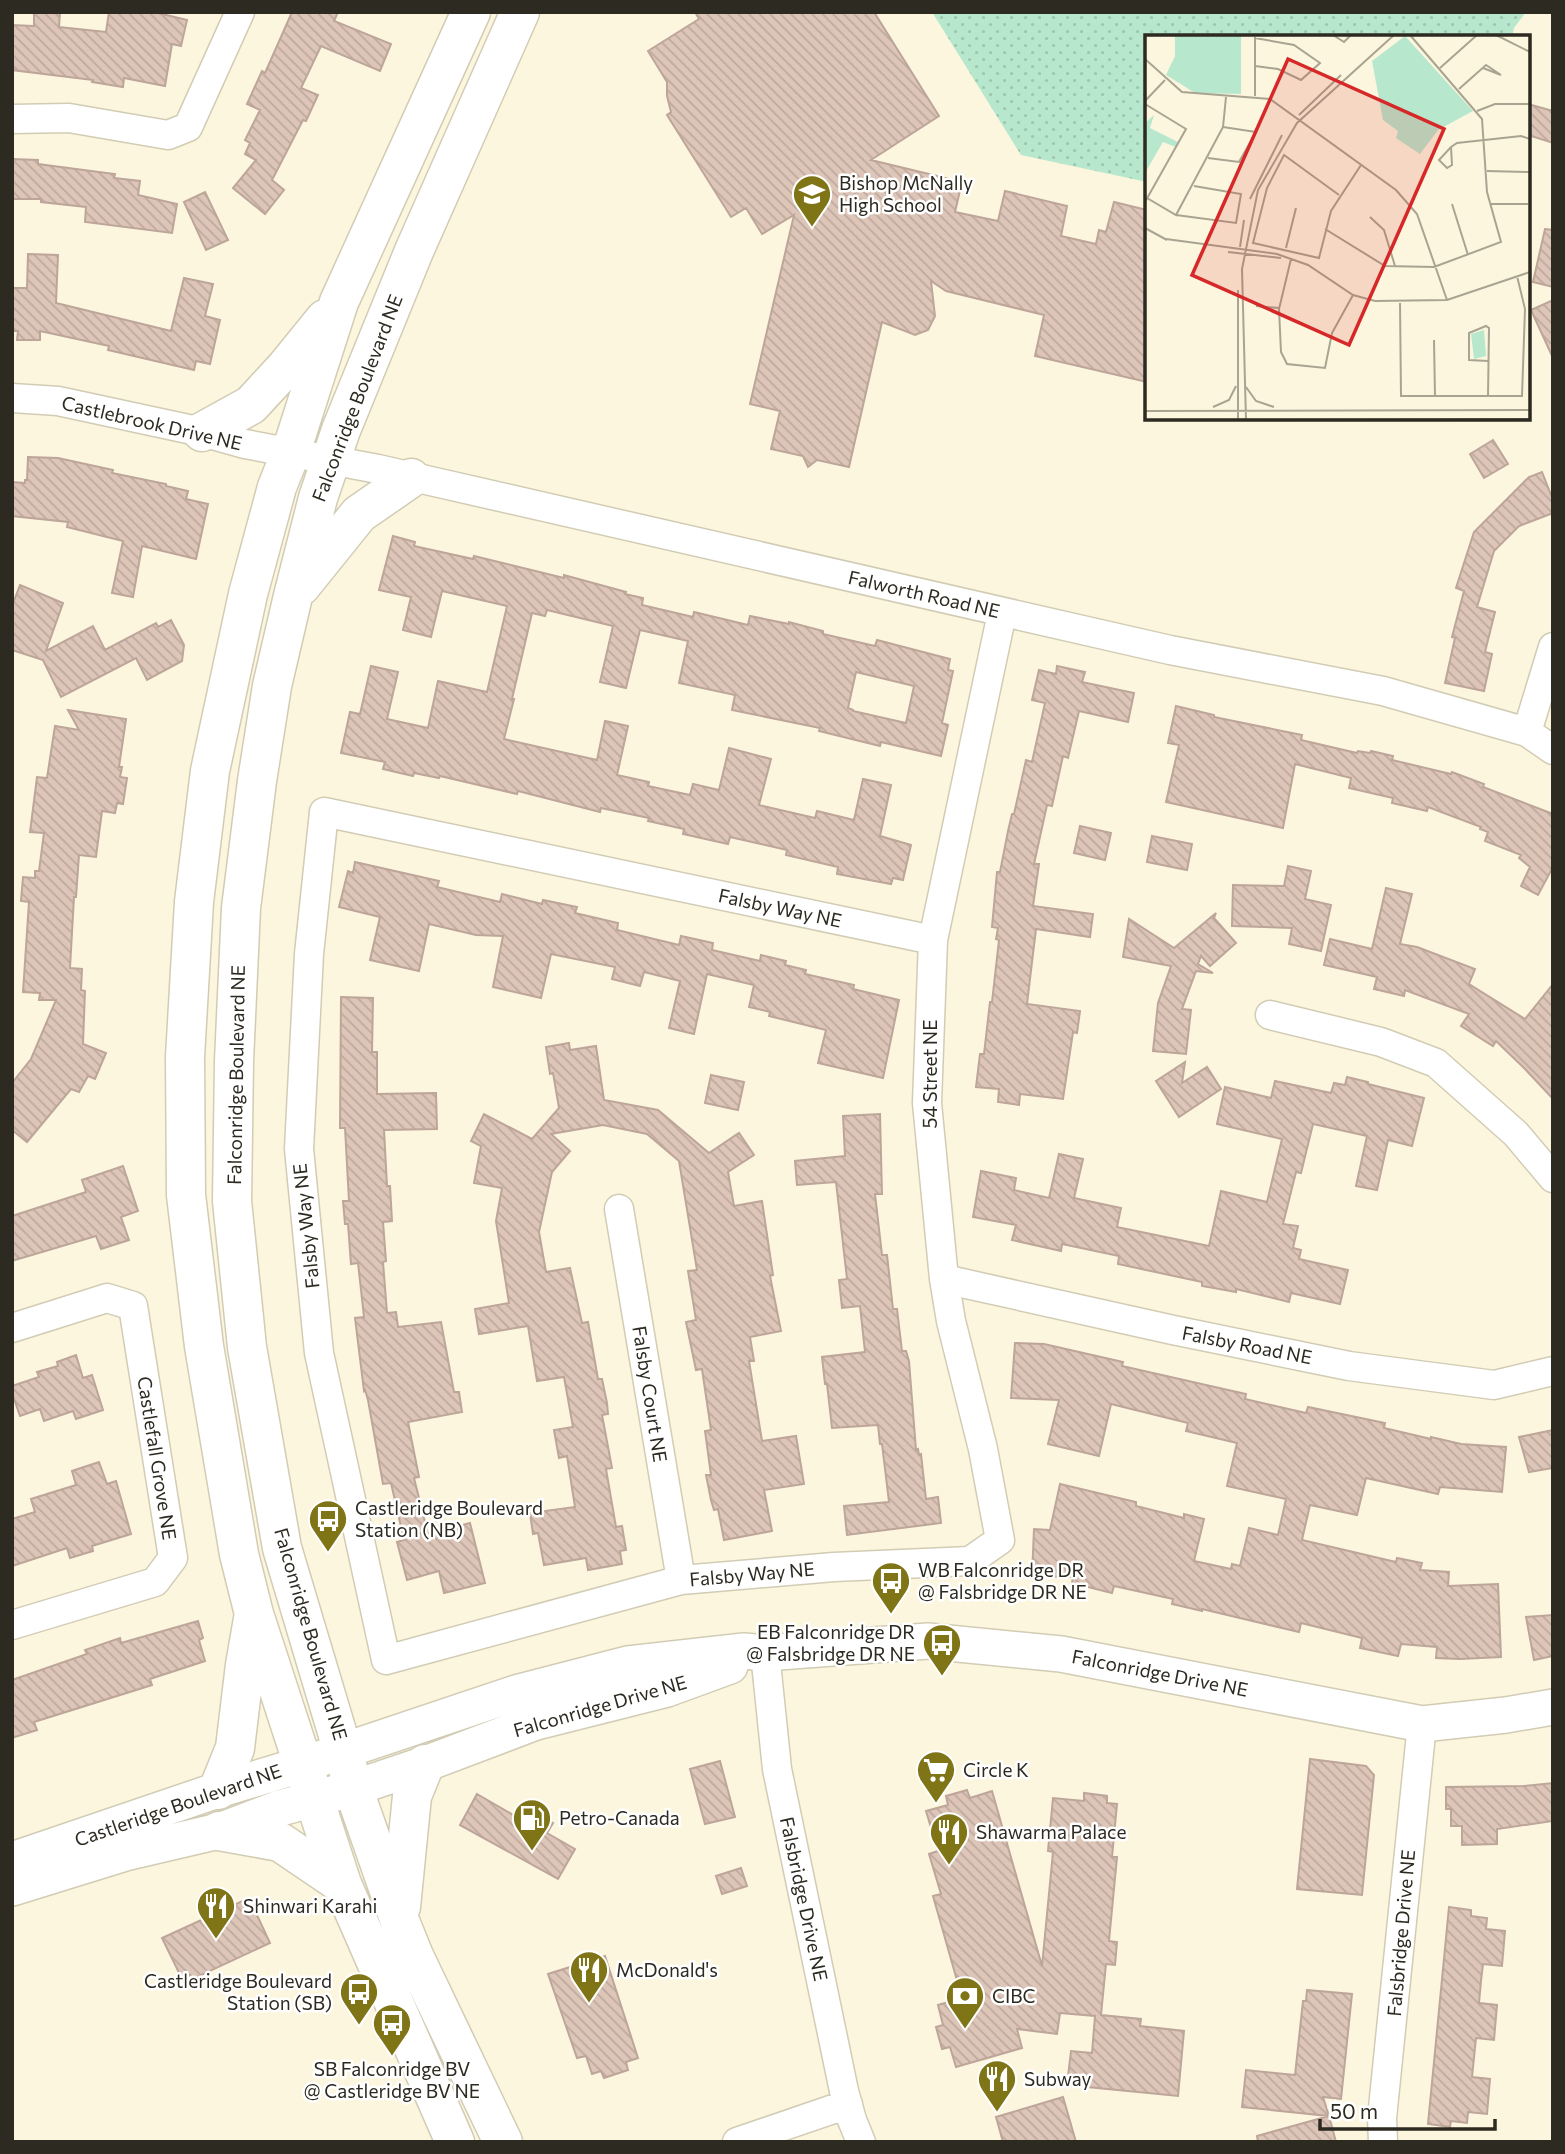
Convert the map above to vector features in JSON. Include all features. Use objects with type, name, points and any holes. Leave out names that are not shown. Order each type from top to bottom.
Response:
[{"type":"main road","points":[[455,2142],[342,1884],[254,1614],[239,1554],[204,1346],[186,1195],[185,1057],[194,902],[210,771],[247,594],[277,487],[291,452],[339,302],[471,12]]},
{"type":"main road","name":"Falconridge Boulevard NE","points":[[503,2142],[399,1919],[354,1788],[282,1548],[247,1348],[232,1201],[234,1061],[241,908],[272,686],[293,596],[330,460],[414,251],[520,12]]},
{"type":"main road","points":[[202,432],[251,405],[339,302]]},
{"type":"main road","points":[[293,596],[359,514],[411,478]]},
{"type":"main road","points":[[218,1790],[234,1748],[254,1614]]},
{"type":"main road","points":[[399,1919],[412,1797],[425,1764]]},
{"type":"main road","points":[[219,1831],[280,1842],[342,1884]]},
{"type":"street","points":[[12,119],[69,118],[168,135],[188,127],[240,12]]},
{"type":"street","name":"Castlebrook Drive NE","points":[[12,398],[58,401],[291,452]]},
{"type":"street","name":"Falworth Road NE","points":[[291,452],[1170,650],[1383,691],[1527,732],[1553,750]]},
{"type":"street","name":"54 Street NE","points":[[970,1562],[1000,1541],[983,1449],[951,1321],[944,1279],[927,1103],[933,940],[1002,613]]},
{"type":"street","points":[[1527,732],[1553,647]]},
{"type":"street","name":"Falsby Way NE","points":[[933,940],[324,812],[309,954],[299,1149],[319,1353],[386,1660],[681,1580],[834,1567],[970,1562]]},
{"type":"street","points":[[1270,1015],[1381,1042],[1436,1063],[1516,1134],[1553,1178]]},
{"type":"street","name":"Falsby Court NE","points":[[619,1209],[681,1580]]},
{"type":"street","name":"Falsby Road NE","points":[[944,1279],[1349,1366],[1494,1385],[1553,1371]]},
{"type":"street","name":"Castlefall Grove NE","points":[[12,1328],[107,1298],[133,1306],[173,1558],[155,1582],[12,1625]]},
{"type":"street","name":"Falconridge Drive NE","points":[[344,1750],[516,1693],[628,1664],[744,1651],[765,1653],[928,1641],[1050,1653],[1422,1724],[1553,1707]]},
{"type":"street","name":"Falconridge Drive NE","points":[[309,1782],[354,1788],[536,1722],[667,1689],[765,1653]]},
{"type":"street","name":"Falsbridge Drive NE","points":[[765,1653],[777,1769],[848,2104],[861,2142]]},
{"type":"street","name":"Falsbridge Drive NE","points":[[1384,2142],[1382,2118],[1422,1724]]},
{"type":"street","name":"Castleridge Boulevard NE","points":[[12,1888],[125,1853],[219,1831],[277,1810],[344,1750]]},
{"type":"street","name":"Castleridge Boulevard NE","points":[[12,1860],[218,1790],[309,1782]]},
{"type":"street","points":[[737,2142],[848,2104]]},
{"type":"green space","points":[[932,12],[1526,12],[1514,28],[1512,35],[1145,35],[1145,182],[1021,155]]},
{"type":"building","points":[[34,12],[60,12],[59,27],[106,32],[109,12],[154,12],[187,20],[181,46],[172,44],[165,86],[124,78],[123,87],[92,82],[93,80],[12,70],[12,25],[34,26]]},
{"type":"building","points":[[292,12],[338,12],[334,21],[391,44],[380,71],[321,46],[301,88],[318,95],[272,180],[284,190],[265,214],[233,188],[256,160],[245,154],[250,143],[245,140],[260,110],[247,104],[262,71],[265,73]]},
{"type":"building","points":[[695,12],[874,12],[939,116],[871,160],[962,182],[955,212],[998,221],[1005,191],[1067,206],[1061,236],[1096,244],[1099,230],[1106,232],[1114,202],[1145,210],[1145,382],[1035,356],[1044,315],[946,291],[931,281],[935,316],[928,330],[915,335],[882,322],[849,467],[817,460],[808,467],[803,456],[771,449],[780,411],[750,404],[794,215],[762,234],[746,208],[731,217],[667,115],[671,112],[667,82],[648,51],[699,19]]},
{"type":"building","points":[[1530,105],[1553,111],[1553,143],[1530,136]]},
{"type":"building","points":[[12,159],[38,160],[38,164],[115,174],[114,178],[140,181],[138,195],[177,204],[172,233],[85,222],[86,207],[41,202],[41,199],[12,199]]},
{"type":"building","points":[[205,192],[228,240],[206,250],[184,202]]},
{"type":"building","points":[[1545,229],[1553,230],[1553,287],[1533,282]]},
{"type":"building","points":[[28,254],[58,255],[56,303],[171,331],[184,278],[213,284],[205,316],[220,320],[210,364],[196,361],[194,370],[108,350],[109,346],[40,331],[40,340],[17,340],[18,331],[12,331],[12,288],[27,288]]},
{"type":"building","points":[[1553,300],[1553,358],[1531,310]]},
{"type":"building","points":[[1493,440],[1508,464],[1484,478],[1470,454]]},
{"type":"building","points":[[28,457],[58,458],[188,491],[186,499],[208,504],[196,559],[142,546],[133,597],[112,593],[123,541],[67,527],[68,522],[12,516],[12,482],[25,483],[27,480]]},
{"type":"building","points":[[1542,472],[1553,500],[1553,513],[1519,526],[1494,551],[1477,607],[1495,612],[1485,652],[1492,654],[1484,691],[1445,683],[1455,638],[1452,637],[1464,591],[1456,588],[1474,532],[1529,477]]},
{"type":"building","points":[[393,536],[415,542],[414,546],[473,559],[474,556],[564,578],[564,575],[643,598],[642,605],[693,617],[694,612],[748,625],[750,616],[789,622],[823,631],[823,634],[875,646],[877,640],[950,659],[948,670],[953,671],[942,723],[948,725],[941,756],[881,742],[880,746],[819,731],[820,728],[732,710],[735,695],[679,683],[688,641],[640,630],[626,688],[600,682],[613,626],[547,610],[545,616],[532,613],[512,699],[504,739],[597,760],[605,721],[628,726],[617,775],[649,782],[648,786],[690,795],[693,784],[719,790],[729,748],[771,759],[759,805],[815,818],[817,811],[854,820],[863,779],[891,785],[880,836],[911,845],[903,880],[893,878],[891,884],[837,874],[838,867],[786,855],[787,850],[730,837],[728,844],[683,834],[684,829],[648,821],[649,818],[601,808],[600,812],[518,791],[517,794],[440,776],[439,778],[414,773],[413,776],[383,769],[385,762],[341,753],[350,712],[360,714],[371,666],[398,672],[387,719],[428,728],[438,681],[487,692],[507,606],[442,591],[431,637],[403,630],[411,597],[379,590]],"holes":[[[856,672],[914,686],[906,723],[848,708]]]},
{"type":"building","points":[[20,585],[63,603],[46,651],[93,626],[105,650],[156,623],[158,627],[171,620],[184,645],[182,661],[147,680],[136,658],[61,697],[43,660],[12,650],[12,606]]},
{"type":"building","points":[[1057,666],[1085,672],[1082,682],[1134,693],[1128,722],[1079,711],[1068,758],[1063,756],[1052,806],[1047,805],[1034,864],[1039,864],[1033,906],[1093,914],[1090,937],[1036,929],[1027,1004],[1080,1011],[1077,1033],[1073,1032],[1063,1099],[1020,1094],[1019,1105],[998,1102],[999,1089],[976,1087],[980,1054],[984,1054],[999,940],[996,939],[998,928],[992,927],[997,872],[1000,872],[1026,760],[1032,762],[1045,703],[1032,700],[1039,670],[1056,674]]},
{"type":"building","points":[[1176,706],[1214,717],[1302,735],[1301,740],[1357,753],[1371,751],[1393,756],[1392,760],[1451,774],[1452,772],[1484,784],[1483,787],[1553,814],[1553,867],[1538,895],[1521,886],[1530,867],[1519,858],[1521,855],[1485,841],[1488,832],[1480,829],[1481,827],[1428,807],[1427,811],[1392,803],[1393,798],[1349,788],[1351,778],[1295,764],[1283,828],[1166,802],[1179,745],[1168,743]]},
{"type":"building","points":[[68,710],[126,719],[119,767],[122,767],[120,777],[127,778],[123,804],[117,803],[115,813],[102,811],[96,857],[79,855],[74,897],[70,968],[82,969],[81,990],[85,991],[83,1044],[106,1053],[95,1079],[88,1076],[79,1092],[71,1089],[27,1142],[12,1130],[12,1083],[31,1059],[56,1000],[39,1000],[40,993],[23,992],[29,902],[21,901],[23,877],[35,878],[35,871],[39,871],[44,833],[30,832],[37,777],[47,778],[55,726],[79,730]]},
{"type":"building","points":[[1080,826],[1111,833],[1105,860],[1074,853]]},
{"type":"building","points":[[1152,836],[1192,844],[1187,870],[1147,862]]},
{"type":"building","points":[[355,862],[439,881],[437,887],[500,902],[502,894],[542,904],[543,900],[577,907],[575,913],[618,923],[617,930],[679,945],[681,936],[713,943],[712,950],[760,961],[761,955],[786,961],[785,965],[806,970],[805,974],[854,985],[853,989],[899,1000],[883,1078],[818,1063],[826,1030],[769,1016],[770,1012],[749,1007],[754,985],[707,974],[694,1034],[669,1028],[680,981],[644,972],[640,986],[612,979],[615,967],[551,954],[541,998],[493,987],[503,936],[476,935],[429,924],[419,971],[370,960],[380,917],[339,907],[348,871],[353,873]]},
{"type":"building","points":[[1288,866],[1311,871],[1305,899],[1331,905],[1321,951],[1289,944],[1292,928],[1232,926],[1233,885],[1284,886]]},
{"type":"building","points":[[1386,888],[1412,894],[1400,944],[1417,947],[1475,969],[1469,984],[1525,1019],[1553,984],[1553,1099],[1496,1041],[1493,1046],[1461,1026],[1469,1014],[1405,990],[1404,996],[1374,989],[1377,977],[1324,965],[1330,939],[1372,949]]},
{"type":"building","points":[[1216,913],[1214,918],[1236,943],[1210,966],[1201,956],[1198,964],[1213,973],[1196,971],[1182,1009],[1191,1010],[1186,1054],[1153,1051],[1158,1003],[1171,966],[1123,957],[1129,919],[1174,948]]},
{"type":"building","points":[[341,997],[373,998],[372,1052],[377,1052],[377,1094],[436,1093],[437,1129],[384,1130],[392,1221],[383,1222],[386,1261],[383,1262],[387,1313],[396,1312],[398,1327],[441,1322],[454,1392],[459,1392],[462,1412],[408,1422],[419,1477],[414,1478],[428,1534],[470,1523],[485,1583],[444,1593],[439,1571],[407,1580],[397,1542],[404,1540],[391,1483],[383,1484],[368,1400],[364,1391],[355,1318],[364,1317],[358,1263],[351,1264],[343,1201],[349,1201],[345,1128],[340,1128]]},
{"type":"building","points":[[569,1043],[570,1050],[596,1046],[604,1100],[658,1110],[709,1153],[739,1133],[754,1155],[728,1172],[734,1206],[762,1201],[773,1275],[770,1276],[781,1331],[750,1337],[754,1361],[749,1361],[762,1441],[796,1436],[804,1484],[764,1490],[772,1531],[724,1540],[718,1509],[714,1510],[711,1500],[706,1475],[711,1475],[705,1431],[711,1430],[702,1369],[696,1370],[686,1322],[696,1320],[688,1271],[697,1270],[679,1161],[647,1134],[603,1125],[551,1134],[570,1151],[552,1172],[539,1232],[546,1272],[570,1268],[582,1323],[588,1322],[598,1379],[602,1379],[607,1403],[608,1414],[602,1415],[612,1468],[606,1469],[616,1527],[622,1526],[626,1550],[620,1551],[622,1564],[588,1570],[586,1558],[544,1565],[538,1533],[533,1534],[530,1513],[575,1507],[567,1456],[559,1458],[554,1430],[573,1427],[564,1377],[537,1381],[528,1326],[479,1334],[475,1309],[509,1303],[496,1221],[502,1188],[474,1183],[481,1146],[471,1141],[484,1114],[532,1139],[559,1108],[546,1047]]},
{"type":"building","points":[[1185,1062],[1182,1083],[1207,1067],[1221,1089],[1179,1117],[1156,1081]]},
{"type":"building","points":[[711,1075],[744,1082],[738,1110],[705,1103]]},
{"type":"building","points":[[1347,1077],[1424,1098],[1412,1146],[1388,1140],[1377,1190],[1356,1186],[1367,1136],[1313,1124],[1301,1173],[1296,1172],[1283,1224],[1298,1226],[1293,1248],[1301,1250],[1299,1259],[1348,1270],[1340,1304],[1291,1293],[1289,1302],[1236,1289],[1236,1292],[1202,1286],[1202,1282],[1118,1264],[1119,1256],[1062,1244],[1061,1251],[1012,1240],[1016,1225],[973,1217],[981,1171],[1016,1178],[1014,1190],[1049,1198],[1059,1154],[1083,1159],[1074,1198],[1121,1208],[1117,1227],[1209,1246],[1221,1191],[1267,1202],[1282,1139],[1217,1124],[1225,1087],[1271,1098],[1275,1081],[1331,1093],[1334,1083],[1345,1085]]},
{"type":"building","points":[[880,1114],[882,1194],[875,1194],[882,1255],[887,1255],[893,1309],[897,1309],[902,1351],[906,1351],[909,1361],[916,1450],[921,1454],[926,1499],[938,1497],[941,1523],[847,1535],[844,1506],[889,1502],[882,1444],[878,1425],[832,1428],[822,1357],[865,1352],[860,1306],[842,1308],[839,1280],[847,1279],[836,1182],[797,1185],[795,1161],[845,1156],[843,1116]]},
{"type":"building","points":[[123,1166],[138,1211],[121,1217],[129,1240],[101,1249],[96,1236],[12,1261],[12,1216],[86,1192],[82,1180]]},
{"type":"building","points":[[1015,1343],[1044,1344],[1123,1362],[1122,1366],[1246,1394],[1245,1399],[1306,1413],[1308,1407],[1385,1423],[1384,1428],[1431,1439],[1506,1447],[1502,1492],[1440,1487],[1438,1494],[1366,1478],[1357,1515],[1310,1505],[1302,1540],[1396,1562],[1397,1558],[1422,1563],[1420,1570],[1449,1572],[1448,1586],[1498,1584],[1501,1657],[1436,1658],[1437,1647],[1401,1644],[1398,1656],[1360,1648],[1362,1638],[1301,1623],[1299,1632],[1172,1604],[1173,1599],[1114,1586],[1112,1593],[1072,1583],[1073,1577],[1032,1576],[1034,1529],[1050,1530],[1060,1484],[1136,1502],[1136,1506],[1184,1518],[1184,1514],[1204,1519],[1194,1561],[1231,1569],[1232,1564],[1240,1566],[1249,1528],[1278,1535],[1286,1499],[1227,1486],[1237,1443],[1186,1431],[1188,1423],[1111,1404],[1099,1456],[1048,1444],[1059,1400],[1011,1398]]},
{"type":"building","points":[[76,1355],[83,1378],[92,1375],[103,1410],[76,1419],[73,1411],[44,1421],[40,1409],[20,1416],[12,1386],[39,1377],[37,1372],[58,1366],[57,1362]]},
{"type":"building","points":[[1553,1430],[1553,1468],[1529,1472],[1519,1437]]},
{"type":"building","points":[[99,1462],[107,1484],[116,1481],[131,1534],[92,1546],[93,1551],[70,1558],[67,1548],[12,1566],[12,1519],[35,1512],[31,1499],[76,1485],[72,1471]]},
{"type":"building","points":[[1553,1615],[1553,1656],[1534,1660],[1526,1617]]},
{"type":"building","points":[[198,1621],[203,1638],[199,1640],[205,1661],[150,1679],[152,1685],[34,1722],[37,1730],[12,1738],[12,1680],[87,1654],[85,1650],[120,1638],[121,1643]]},
{"type":"building","points":[[1310,1759],[1366,1766],[1374,1775],[1362,1895],[1297,1889]]},
{"type":"building","points":[[720,1761],[735,1817],[705,1824],[690,1769]]},
{"type":"building","points":[[1553,1783],[1553,1821],[1497,1829],[1497,1844],[1462,1845],[1462,1826],[1451,1826],[1451,1809],[1446,1809],[1446,1787]]},
{"type":"building","points":[[967,1790],[970,1798],[992,1791],[1042,1966],[1053,1852],[1048,1851],[1053,1798],[1084,1801],[1084,1793],[1107,1796],[1107,1803],[1117,1804],[1112,1857],[1117,1857],[1109,1941],[1117,1942],[1115,1965],[1106,1964],[1101,2015],[1141,2019],[1140,2026],[1184,2031],[1178,2096],[1067,2085],[1071,2051],[1092,2053],[1095,2016],[1060,2013],[1057,2034],[1017,2029],[1022,2048],[956,2067],[950,2047],[942,2049],[936,2027],[943,2025],[938,2005],[962,1998],[933,1896],[941,1894],[929,1854],[938,1851],[926,1811],[948,1805],[946,1796]]},
{"type":"building","points":[[477,1794],[527,1823],[533,1811],[553,1823],[547,1833],[575,1849],[558,1879],[460,1825]]},
{"type":"building","points":[[741,1868],[747,1886],[722,1894],[716,1876]]},
{"type":"building","name":"Shinwari Karahi","points":[[249,1898],[270,1943],[184,1983],[162,1938]]},
{"type":"building","points":[[1449,1907],[1471,1910],[1471,1916],[1487,1918],[1486,1929],[1505,1931],[1502,1966],[1483,1964],[1481,1981],[1479,2003],[1497,2005],[1494,2040],[1476,2038],[1472,2077],[1490,2079],[1487,2114],[1468,2112],[1467,2123],[1451,2121],[1450,2127],[1428,2124]]},
{"type":"building","name":"McDonald's","points":[[605,1956],[638,2058],[626,2062],[628,2070],[604,2078],[601,2071],[592,2074],[586,2056],[577,2058],[548,1974]]},
{"type":"building","points":[[1307,1990],[1352,1994],[1341,2099],[1323,2097],[1329,2116],[1242,2107],[1246,2070],[1295,2075],[1303,2001],[1306,2001]]},
{"type":"building","points":[[1063,2097],[1076,2142],[1003,2142],[996,2117]]},
{"type":"building","points":[[1329,2116],[1336,2142],[1258,2142],[1257,2136]]},
{"type":"place","name":"Bishop McNally High School","points":[[812,228]]},
{"type":"place","name":"Castleridge Boulevard Station (NB)","points":[[328,1553]]},
{"type":"place","name":"WB Falconridge DR @ Falsbridge DR NE","points":[[891,1615]]},
{"type":"place","name":"EB Falconridge DR @ Falsbridge DR NE","points":[[942,1677]]},
{"type":"place","name":"Circle K","points":[[936,1804]]},
{"type":"place","name":"Petro-Canada","points":[[532,1852]]},
{"type":"place","name":"Shawarma Palace","points":[[949,1866]]},
{"type":"place","name":"Shinwari Karahi","points":[[216,1940]]},
{"type":"place","name":"McDonald's","points":[[589,2004]]},
{"type":"place","name":"Castleridge Boulevard Station (SB)","points":[[359,2026]]},
{"type":"place","name":"CIBC","points":[[965,2030]]},
{"type":"place","name":"SB Falconridge BV @ Castleridge BV NE","points":[[392,2057]]},
{"type":"place","name":"Subway","points":[[997,2113]]}]
